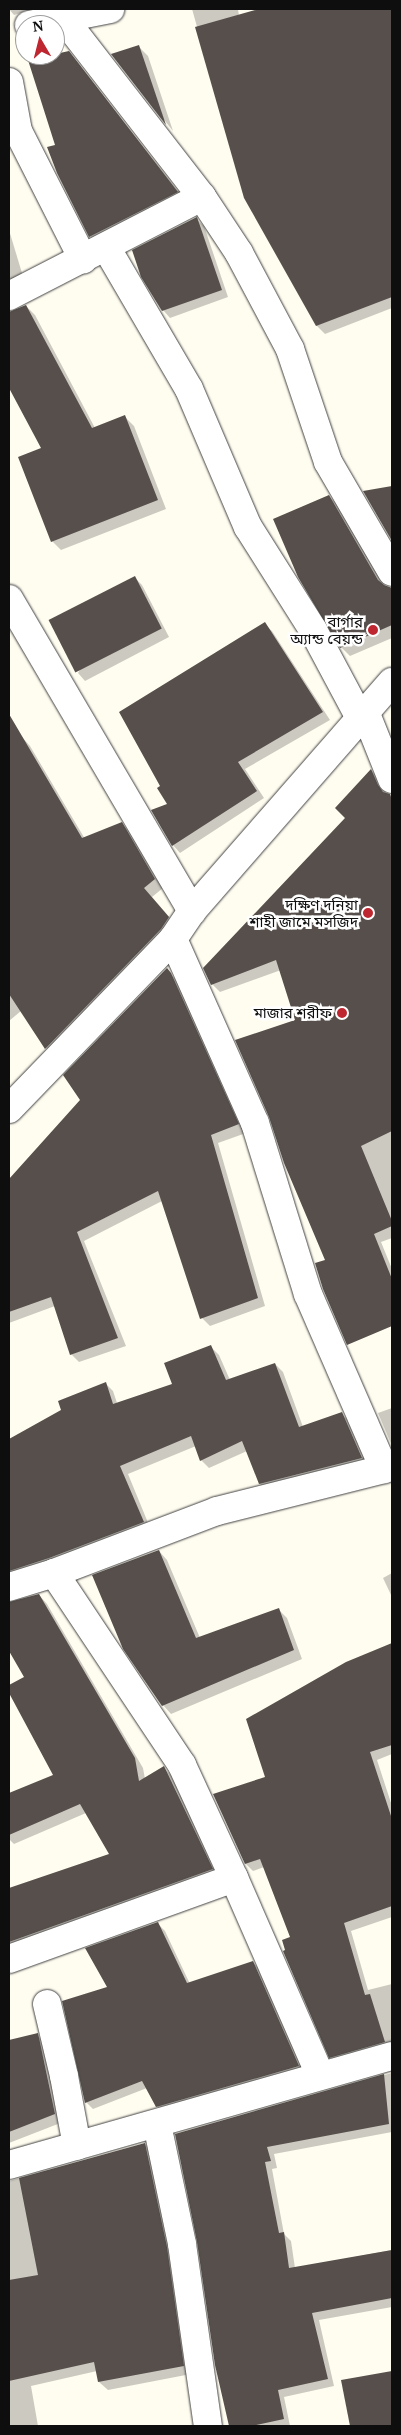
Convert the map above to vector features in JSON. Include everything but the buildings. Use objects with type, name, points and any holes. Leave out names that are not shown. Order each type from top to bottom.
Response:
[{"type":"street","points":[[62,14],[110,9]]},
{"type":"street","points":[[62,14],[202,197],[238,253],[290,349],[328,462],[392,572]]},
{"type":"street","points":[[9,82],[18,131],[95,253],[189,389],[248,527],[313,630],[364,717],[392,779]]},
{"type":"street","points":[[9,296],[202,197]]},
{"type":"street","points":[[9,599],[192,910]]},
{"type":"street","points":[[9,1109],[173,939],[192,910],[364,717],[392,682]]},
{"type":"street","points":[[9,1587],[54,1573],[217,1511],[388,1478],[308,1294],[255,1123],[173,939]]},
{"type":"street","points":[[54,1573],[182,1765],[234,1878],[320,2075]]},
{"type":"street","points":[[9,1959],[234,1878]]},
{"type":"street","points":[[47,2004],[64,2076],[77,2146]]},
{"type":"street","points":[[9,2165],[392,2056]]},
{"type":"street","points":[[157,2124],[182,2244],[208,2426]]},
{"type":"place","name":"বার্গার অ্যান্ড বেয়ন্ড","points":[[373,630]]},
{"type":"place","name":"দক্ষিণ দনিয়া শাহী জামে মসজিদ","points":[[368,913]]},
{"type":"place","name":"মাজার শরীফ","points":[[342,1013]]}]
